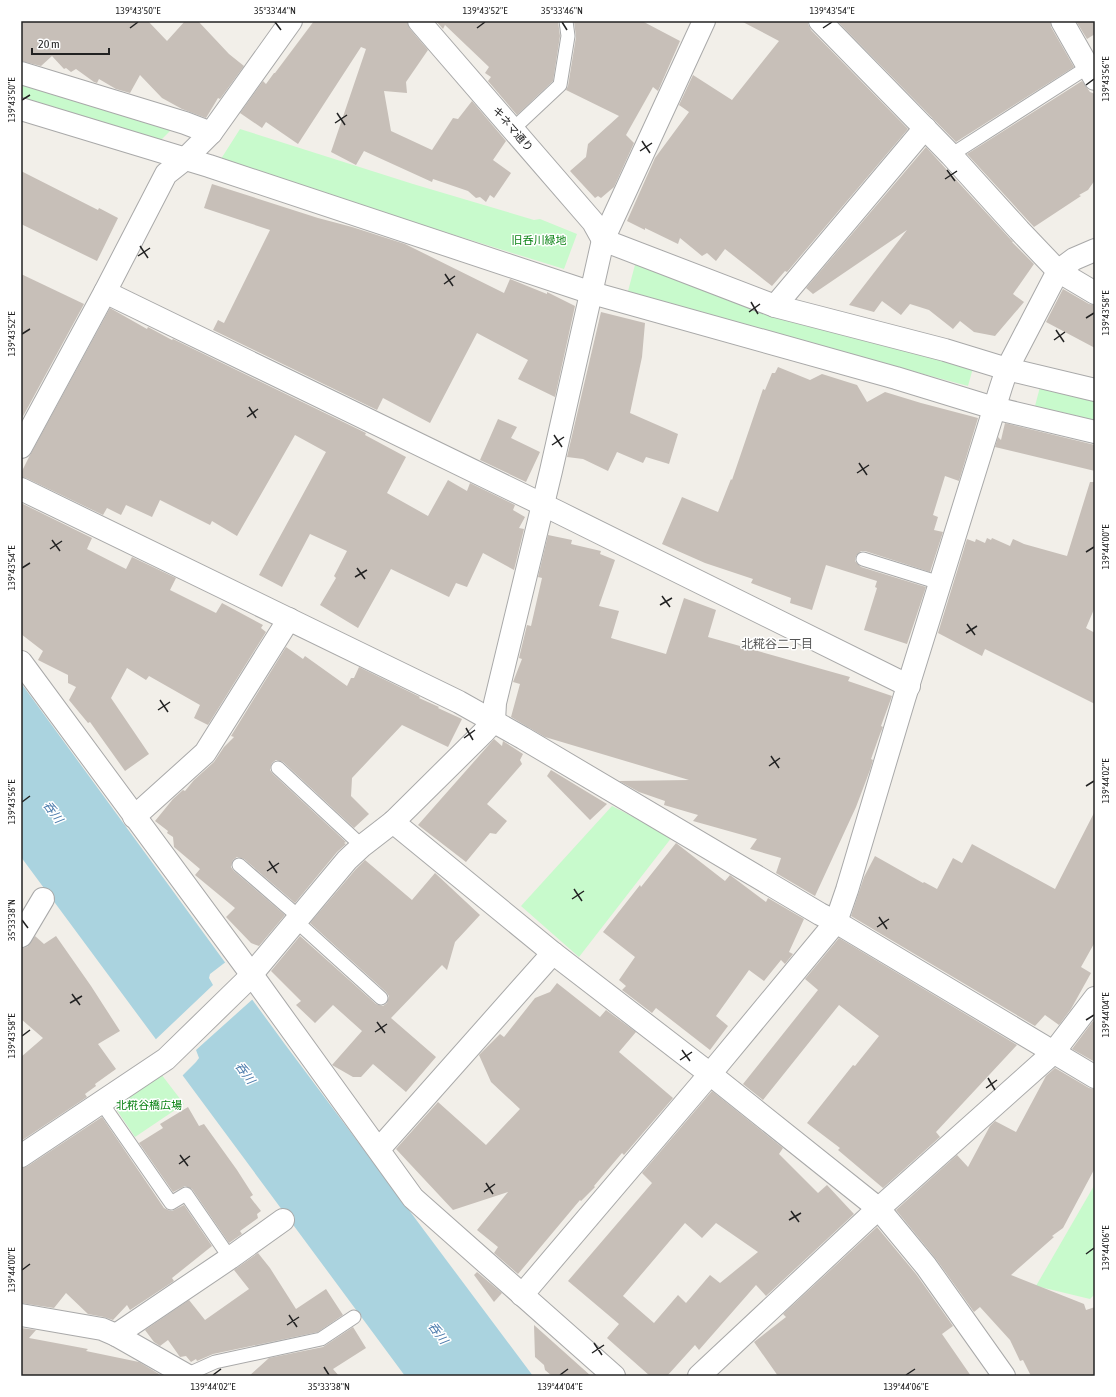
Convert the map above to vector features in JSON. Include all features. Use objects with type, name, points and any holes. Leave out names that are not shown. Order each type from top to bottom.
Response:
[{"type":"street","points":[[21,447],[105,292],[166,174],[185,159],[211,133],[291,21]]},
{"type":"street","name":"キネマ通り","points":[[419,21],[593,222],[603,240]]},
{"type":"street","points":[[21,1156],[166,1059],[249,978],[347,860],[362,846],[393,822],[494,721],[495,703],[543,504],[603,240],[704,21]]},
{"type":"street","points":[[820,21],[951,155],[1058,271],[1095,293]]},
{"type":"street","points":[[1062,21],[1093,68]]},
{"type":"street","points":[[21,73],[185,123],[211,133]]},
{"type":"street","points":[[21,109],[185,159],[592,293],[896,378],[994,408],[1095,432]]},
{"type":"street","points":[[775,306],[925,128]]},
{"type":"street","points":[[603,240],[775,306],[945,350],[1007,369],[1095,390]]},
{"type":"street","points":[[522,1294],[710,1074],[836,922],[914,687],[940,583],[1007,369],[1058,271],[1074,259],[1095,250]]},
{"type":"street","points":[[105,292],[543,504],[914,687]]},
{"type":"street","points":[[21,489],[459,702],[494,721],[820,914],[836,922],[1095,1077]]},
{"type":"street","points":[[134,817],[205,753],[289,619]]},
{"type":"street","points":[[21,662],[249,978],[379,1149],[413,1198],[614,1376]]},
{"type":"street","points":[[393,822],[553,953],[710,1074],[879,1209],[926,1266],[1004,1376]]},
{"type":"street","points":[[21,936],[43,899]]},
{"type":"street","points":[[379,1149],[553,953]]},
{"type":"street","points":[[699,1376],[879,1209],[1053,1053],[1095,998]]},
{"type":"street","points":[[116,1335],[230,1258],[283,1220]]},
{"type":"street","points":[[21,1315],[102,1329],[116,1335],[187,1376]]},
{"type":"lane","points":[[513,129],[560,85],[568,36],[566,21]]},
{"type":"lane","points":[[951,155],[1093,68]]},
{"type":"lane","points":[[863,559],[940,583]]},
{"type":"lane","points":[[278,768],[362,846]]},
{"type":"lane","points":[[239,865],[381,998]]},
{"type":"lane","points":[[101,1102],[172,1203],[186,1194],[230,1258]]},
{"type":"lane","points":[[187,1376],[216,1362],[321,1339],[354,1317]]},
{"type":"green space","points":[[21,80],[173,128],[158,143],[21,100]]},
{"type":"green space","name":"旧呑川緑地","points":[[240,129],[413,184],[534,220],[540,219],[577,234],[564,269],[219,162]]},
{"type":"green space","points":[[636,261],[973,368],[968,386],[627,295]]},
{"type":"green space","points":[[1040,387],[1095,398],[1095,420],[1035,406]]},
{"type":"green space","points":[[612,806],[672,837],[579,957],[521,906]]},
{"type":"green space","name":"北糀谷橋広場","points":[[161,1074],[184,1104],[135,1137],[114,1106]]},
{"type":"green space","points":[[1095,1184],[1095,1294],[1090,1299],[1036,1286]]},
{"type":"water","name":"呑川","points":[[21,683],[284,1043],[533,1376],[405,1376],[21,857]]},
{"type":"pier","points":[[227,961],[254,998],[196,1050],[199,1058],[181,1077],[154,1041],[213,985],[209,978],[210,974]]},
{"type":"building","points":[[21,21],[148,21],[167,41],[185,21],[198,21],[229,54],[244,66],[220,99],[218,98],[206,118],[182,109],[162,98],[140,75],[130,93],[116,89],[99,79],[97,83],[94,82],[76,69],[71,72],[66,68],[64,69],[52,56],[41,66],[21,61]]},
{"type":"building","points":[[314,21],[407,21],[410,29],[428,50],[406,82],[407,93],[384,91],[391,131],[432,150],[453,118],[458,119],[472,101],[506,141],[493,160],[511,173],[494,198],[490,195],[486,202],[480,197],[476,198],[468,191],[433,179],[432,182],[364,151],[356,165],[331,152],[366,49],[361,47],[298,144],[266,122],[262,128],[240,113],[263,81],[266,84],[275,73]]},
{"type":"building","points":[[436,21],[558,21],[560,36],[553,81],[517,115],[488,81],[491,77],[485,73],[489,67],[445,25],[443,29]]},
{"type":"building","points":[[574,21],[642,21],[680,41],[658,91],[653,87],[626,135],[634,143],[614,187],[601,198],[598,196],[595,198],[570,171],[586,157],[588,144],[619,116],[566,90],[568,86],[576,37]]},
{"type":"building","points":[[741,21],[808,21],[811,30],[908,129],[787,272],[785,271],[772,286],[725,249],[716,261],[707,253],[702,256],[680,238],[678,244],[627,221],[655,158],[689,112],[679,105],[693,75],[732,100],[779,41]]},
{"type":"building","points":[[837,21],[1050,21],[1051,27],[1074,67],[956,142]]},
{"type":"building","points":[[1076,21],[1095,21],[1095,34],[1087,39]]},
{"type":"building","points":[[1082,81],[1090,92],[1095,94],[1095,180],[1088,190],[1079,195],[1081,196],[1034,227],[967,154]]},
{"type":"building","points":[[926,147],[1012,242],[1034,264],[1013,294],[1024,302],[995,336],[974,332],[960,321],[953,329],[929,310],[910,304],[901,315],[882,301],[874,312],[849,305],[907,230],[813,294],[806,288]]},
{"type":"building","points":[[21,171],[98,210],[99,208],[118,218],[97,261],[21,224]]},
{"type":"building","points":[[212,184],[405,244],[504,293],[510,279],[547,294],[547,292],[575,306],[555,397],[518,379],[528,360],[477,333],[430,423],[383,398],[377,410],[213,330],[218,320],[224,323],[270,230],[204,208]]},
{"type":"building","points":[[21,274],[84,304],[21,420]]},
{"type":"building","points":[[1063,289],[1089,304],[1095,305],[1095,348],[1046,322]]},
{"type":"building","points":[[110,308],[147,329],[148,327],[366,433],[365,435],[406,457],[387,493],[428,516],[448,480],[467,491],[470,483],[515,505],[513,510],[525,517],[519,528],[524,529],[514,570],[483,553],[467,587],[456,583],[449,597],[391,569],[358,628],[320,605],[336,578],[334,576],[347,551],[310,534],[282,587],[259,575],[326,452],[295,435],[237,536],[212,521],[210,525],[160,500],[152,517],[126,505],[121,515],[107,508],[103,515],[21,477],[21,473],[30,455]]},
{"type":"building","points":[[601,312],[645,323],[642,357],[630,413],[678,434],[669,464],[646,457],[643,463],[617,452],[608,471],[583,459],[567,457]]},
{"type":"building","points":[[778,367],[810,380],[822,374],[857,385],[867,402],[885,392],[978,418],[959,481],[945,476],[933,515],[938,517],[934,530],[943,532],[930,572],[865,551],[861,551],[856,556],[855,561],[861,567],[926,587],[907,644],[864,630],[877,588],[875,587],[877,581],[826,565],[812,610],[790,603],[791,598],[751,583],[753,579],[705,563],[662,544],[682,497],[718,512],[731,479],[732,480],[763,389],[765,390],[772,373],[775,373]]},
{"type":"building","points":[[498,419],[517,427],[511,438],[540,452],[526,482],[480,460]]},
{"type":"building","points":[[1005,423],[1095,445],[1095,471],[995,447],[998,437],[1001,440]]},
{"type":"building","points":[[1090,482],[1095,482],[1095,607],[1086,628],[1095,633],[1095,704],[985,649],[982,656],[938,633],[967,539],[975,542],[976,539],[985,543],[987,538],[991,540],[992,538],[1010,546],[1013,539],[1024,544],[1067,556]]},
{"type":"building","points":[[21,503],[92,538],[87,549],[126,569],[132,557],[176,578],[170,590],[216,613],[222,603],[263,625],[261,628],[266,632],[208,725],[194,718],[200,705],[149,676],[146,680],[127,668],[111,698],[149,754],[125,771],[90,722],[88,723],[69,700],[76,687],[68,683],[68,675],[38,660],[43,651],[21,634]]},
{"type":"building","points":[[548,535],[572,540],[571,544],[601,551],[600,554],[615,560],[599,606],[619,611],[611,638],[666,654],[684,598],[716,610],[708,637],[850,677],[848,681],[892,696],[881,726],[883,727],[871,759],[873,760],[870,770],[856,807],[815,896],[776,873],[781,858],[750,849],[757,839],[693,821],[698,815],[664,805],[665,801],[639,792],[619,781],[689,780],[545,737],[511,717],[520,684],[513,682],[522,659],[519,658],[527,625],[531,626],[542,578],[538,577]]},
{"type":"building","points":[[286,647],[303,659],[305,656],[347,686],[351,678],[354,678],[359,667],[462,719],[448,747],[402,725],[352,778],[351,796],[369,814],[354,828],[283,762],[276,760],[272,763],[270,770],[273,774],[346,842],[344,843],[346,844],[337,852],[295,903],[244,859],[237,857],[233,860],[231,867],[234,871],[285,915],[259,946],[251,943],[226,917],[235,908],[195,875],[200,869],[174,847],[173,837],[155,821],[173,799],[183,790],[185,791],[194,780],[214,762],[224,747],[234,737],[231,736]]},
{"type":"building","points":[[494,739],[502,746],[503,741],[523,754],[520,760],[522,764],[487,804],[507,821],[496,834],[490,833],[466,862],[418,825]]},
{"type":"building","points":[[551,770],[607,804],[590,820],[547,776]]},
{"type":"building","points":[[1095,811],[1095,942],[1081,967],[1091,973],[1071,1009],[1059,1025],[1045,1015],[1035,1026],[851,916],[864,877],[875,856],[923,883],[924,882],[937,889],[953,858],[962,863],[972,844],[1055,889]]},
{"type":"building","points":[[676,843],[725,881],[730,875],[766,902],[768,898],[804,919],[789,952],[793,954],[785,964],[781,960],[764,981],[749,970],[716,1016],[728,1026],[710,1050],[656,1008],[652,1013],[622,990],[626,986],[619,980],[635,957],[603,932]]},
{"type":"building","points":[[365,860],[412,900],[435,873],[480,915],[455,942],[447,970],[442,965],[391,1018],[436,1057],[406,1092],[373,1064],[361,1077],[353,1077],[332,1065],[362,1031],[333,1005],[315,1023],[296,1005],[301,1001],[271,971],[300,936],[376,1004],[383,1006],[387,1003],[389,996],[386,992],[310,923]]},
{"type":"building","points":[[35,936],[44,944],[56,936],[120,1031],[98,1044],[116,1069],[95,1084],[96,1086],[85,1094],[87,1097],[21,1141],[21,1057],[43,1038],[21,1019],[21,948],[27,947]]},
{"type":"building","points":[[839,938],[1017,1045],[936,1132],[940,1137],[883,1188],[838,1150],[840,1148],[807,1123],[853,1065],[855,1066],[879,1036],[839,1005],[763,1100],[743,1084],[818,990],[805,979]]},
{"type":"building","points":[[557,983],[600,1017],[606,1010],[636,1032],[619,1052],[673,1098],[624,1155],[622,1153],[594,1186],[595,1187],[581,1201],[580,1200],[518,1274],[494,1253],[498,1247],[477,1230],[508,1192],[453,1210],[396,1149],[438,1102],[486,1145],[520,1109],[491,1082],[479,1055],[500,1034],[504,1037],[535,998],[550,992]]},
{"type":"building","points":[[1093,1021],[1095,1023],[1095,1062],[1072,1049]]},
{"type":"building","points":[[1055,1068],[1089,1088],[1095,1089],[1095,1168],[1063,1228],[1052,1236],[1054,1237],[1011,1275],[1084,1304],[1086,1310],[1095,1307],[1095,1376],[1031,1376],[1023,1360],[1020,1361],[1010,1340],[980,1307],[974,1312],[936,1259],[896,1210],[957,1155],[968,1167],[990,1126],[995,1121],[1016,1132],[1046,1076]]},
{"type":"building","points":[[712,1091],[783,1148],[779,1154],[818,1193],[827,1185],[854,1214],[766,1296],[756,1285],[699,1350],[695,1345],[667,1376],[650,1376],[607,1338],[619,1324],[568,1281],[652,1183],[642,1173]],"holes":[[[685,1223],[702,1238],[716,1223],[758,1252],[720,1283],[710,1275],[686,1303],[678,1295],[654,1323],[623,1296]]]},
{"type":"building","points":[[188,1107],[199,1126],[204,1124],[237,1170],[253,1195],[250,1197],[261,1211],[257,1214],[258,1218],[240,1231],[242,1234],[229,1243],[192,1189],[185,1186],[173,1192],[139,1143],[163,1128],[160,1124]]},
{"type":"building","points":[[102,1117],[164,1208],[172,1211],[184,1205],[212,1246],[172,1278],[174,1281],[130,1310],[127,1305],[113,1320],[88,1314],[66,1293],[54,1308],[21,1303],[21,1168],[28,1166]]},
{"type":"building","points":[[877,1227],[916,1274],[953,1326],[942,1334],[971,1376],[778,1376],[754,1342],[786,1317],[783,1314]]},
{"type":"building","points":[[258,1253],[270,1268],[296,1309],[326,1289],[343,1315],[318,1332],[213,1354],[191,1362],[186,1356],[180,1357],[168,1340],[160,1346],[154,1342],[145,1330],[189,1300],[205,1320],[249,1289],[234,1270]]},
{"type":"building","points":[[477,1272],[502,1293],[494,1302],[474,1275]]},
{"type":"building","points":[[534,1325],[591,1376],[552,1376],[545,1370],[544,1365],[535,1357]]},
{"type":"building","points":[[353,1327],[366,1348],[333,1369],[339,1376],[249,1376],[269,1358],[323,1347]]},
{"type":"building","points":[[21,1328],[36,1330],[29,1338],[88,1349],[86,1351],[139,1362],[159,1374],[159,1376],[21,1376]]},
{"type":"district","name":"北糀谷二丁目","points":[[777,644]]}]
